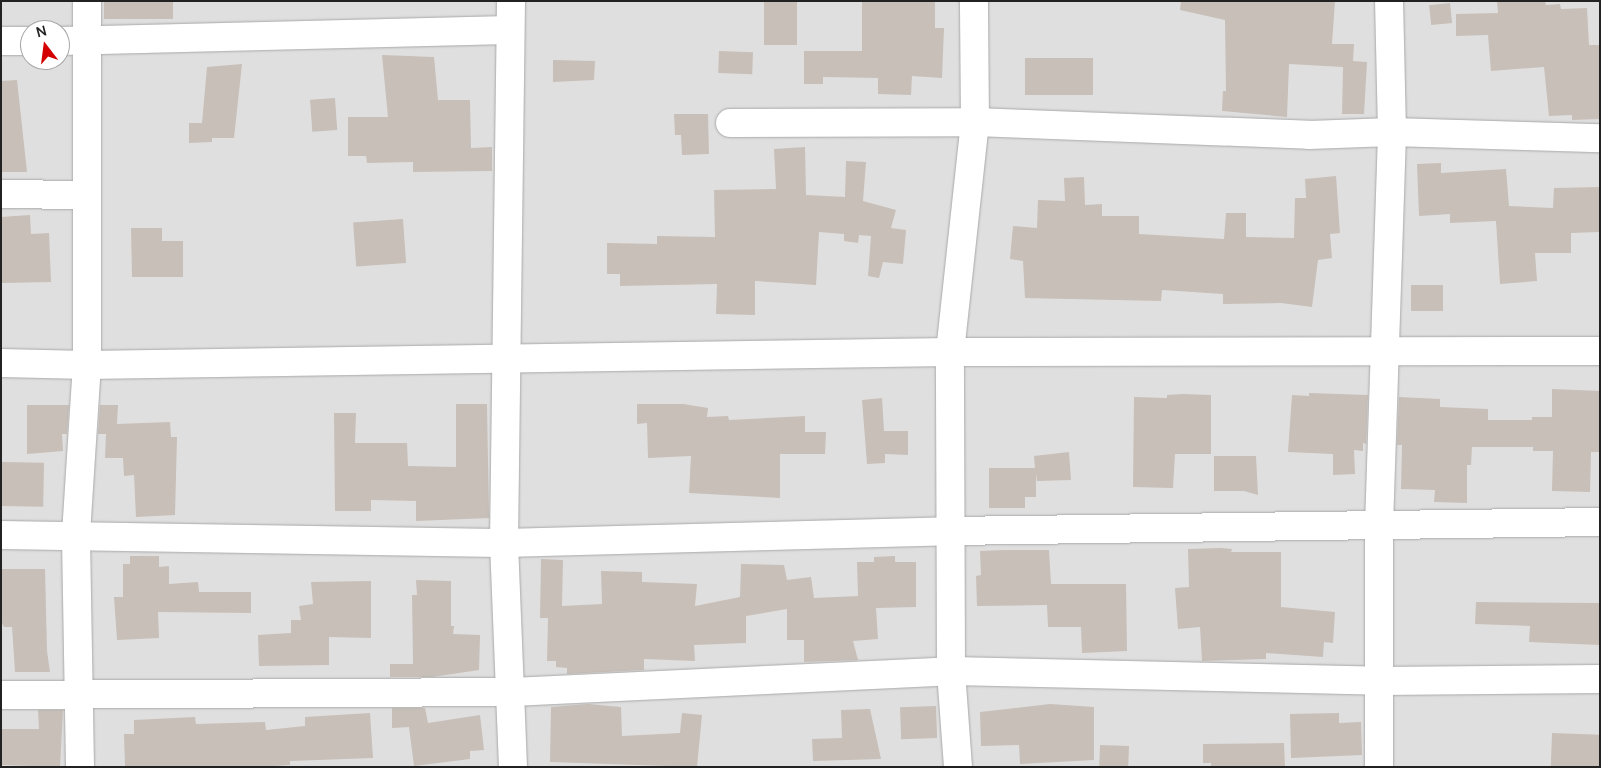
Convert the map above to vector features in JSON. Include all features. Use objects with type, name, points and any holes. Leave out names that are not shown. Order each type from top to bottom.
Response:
[{"type":"street","points":[[80,767],[76,534],[87,365],[87,1]]},
{"type":"street","points":[[511,1],[509,30],[504,543],[514,767]]},
{"type":"street","points":[[958,767],[951,672],[949,530],[950,352],[975,122],[974,1]]},
{"type":"street","points":[[1379,767],[1379,526],[1392,132],[1389,1]]},
{"type":"street","points":[[70,41],[509,30]]},
{"type":"street","points":[[1,41],[20,41]]},
{"type":"street","points":[[730,123],[975,122],[1309,135],[1392,132],[1600,138]]},
{"type":"street","points":[[1,194],[86,196]]},
{"type":"street","points":[[1,363],[87,365],[505,357],[950,352],[1600,351]]},
{"type":"street","points":[[1,535],[76,534],[504,543],[949,530],[1600,522]]},
{"type":"street","points":[[1,695],[512,692],[951,672],[1380,681],[1600,679]]},
{"type":"shaded area","points":[[1,1],[1600,1],[1600,767],[1,767]]},
{"type":"building","points":[[104,1],[173,1],[173,19],[104,19]]},
{"type":"building","points":[[764,1],[797,1],[797,45],[764,45]]},
{"type":"building","points":[[862,1],[935,1],[935,28],[944,28],[942,78],[912,76],[911,95],[878,94],[878,78],[823,77],[823,84],[804,84],[804,51],[862,51]]},
{"type":"building","points":[[1181,1],[1335,1],[1332,44],[1354,44],[1353,61],[1367,62],[1364,114],[1342,114],[1343,67],[1289,64],[1287,117],[1222,111],[1223,91],[1226,91],[1225,20],[1180,10]]},
{"type":"building","points":[[1497,1],[1545,1],[1546,5],[1560,4],[1561,9],[1587,8],[1589,45],[1600,45],[1600,119],[1572,120],[1572,115],[1549,116],[1544,67],[1491,71],[1488,35],[1456,36],[1456,14],[1498,13]]},
{"type":"building","points":[[1450,3],[1452,23],[1431,25],[1429,5]]},
{"type":"building","points":[[719,51],[753,52],[752,74],[718,73]]},
{"type":"building","points":[[382,55],[434,57],[438,100],[470,100],[471,148],[492,147],[492,171],[413,172],[413,162],[367,163],[366,156],[348,156],[348,117],[388,117]]},
{"type":"building","points":[[1025,58],[1093,58],[1093,95],[1025,95]]},
{"type":"building","points":[[553,60],[595,61],[594,80],[553,82]]},
{"type":"building","points":[[242,64],[234,138],[212,138],[212,142],[189,143],[189,123],[202,123],[207,67]]},
{"type":"building","points":[[17,80],[27,172],[1,172],[1,81]]},
{"type":"building","points":[[335,98],[337,130],[312,132],[310,100]]},
{"type":"building","points":[[674,114],[708,114],[709,154],[682,155],[681,135],[675,135]]},
{"type":"building","points":[[805,147],[806,195],[845,197],[846,161],[866,162],[863,201],[896,210],[891,228],[906,230],[903,264],[883,262],[879,278],[868,276],[871,236],[859,235],[858,243],[844,241],[844,234],[819,232],[816,285],[755,281],[755,315],[716,314],[717,284],[620,286],[620,274],[607,274],[607,243],[657,244],[657,236],[715,237],[714,190],[776,189],[774,149]]},
{"type":"building","points":[[1441,163],[1441,173],[1506,169],[1509,206],[1553,208],[1554,188],[1600,187],[1600,232],[1571,233],[1571,253],[1535,253],[1537,281],[1500,284],[1496,221],[1450,223],[1450,214],[1419,216],[1417,164]]},
{"type":"building","points":[[1336,176],[1340,233],[1330,234],[1332,258],[1318,260],[1312,307],[1281,303],[1223,304],[1223,294],[1162,290],[1161,301],[1025,298],[1023,261],[1010,259],[1013,226],[1037,228],[1038,200],[1065,201],[1064,178],[1084,177],[1085,205],[1102,204],[1102,216],[1139,216],[1139,234],[1224,239],[1226,213],[1246,213],[1246,237],[1294,238],[1295,198],[1306,198],[1305,179]]},
{"type":"building","points":[[30,215],[31,234],[49,233],[51,282],[1,283],[1,217]]},
{"type":"building","points":[[403,219],[406,263],[356,266],[353,222]]},
{"type":"building","points":[[131,228],[162,228],[162,241],[183,241],[183,277],[132,277]]},
{"type":"building","points":[[1411,285],[1443,285],[1443,311],[1411,311]]},
{"type":"building","points":[[1552,389],[1600,391],[1600,452],[1591,452],[1590,492],[1552,491],[1553,451],[1533,451],[1533,447],[1472,447],[1471,465],[1467,465],[1467,503],[1434,502],[1435,490],[1401,489],[1402,445],[1397,445],[1399,397],[1440,399],[1440,407],[1488,409],[1488,420],[1532,420],[1532,417],[1552,417]]},
{"type":"building","points":[[1309,393],[1368,395],[1366,444],[1363,443],[1363,451],[1354,450],[1355,474],[1333,475],[1333,454],[1288,452],[1292,395],[1309,396]]},
{"type":"building","points":[[1167,395],[1211,395],[1211,454],[1175,454],[1173,488],[1133,487],[1134,397],[1167,398]]},
{"type":"building","points":[[882,398],[884,431],[908,431],[908,455],[885,454],[885,463],[867,464],[862,400]]},
{"type":"building","points":[[456,404],[487,404],[489,518],[416,521],[416,501],[371,500],[371,511],[335,511],[334,413],[356,413],[355,443],[407,443],[408,466],[456,467]]},
{"type":"building","points":[[637,404],[683,404],[708,408],[707,417],[728,416],[729,420],[805,416],[805,432],[826,432],[825,454],[780,454],[780,498],[689,493],[691,456],[648,458],[647,423],[637,424]]},
{"type":"building","points":[[27,405],[69,405],[67,434],[62,434],[63,451],[27,454]]},
{"type":"building","points":[[100,405],[118,405],[117,424],[170,422],[171,437],[177,437],[175,515],[136,517],[134,475],[124,476],[123,458],[105,458],[106,434],[98,434]]},
{"type":"building","points":[[1069,452],[1071,480],[1037,481],[1036,473],[1036,497],[1025,497],[1025,508],[989,508],[989,468],[1035,468],[1034,456]]},
{"type":"building","points":[[1214,456],[1256,456],[1258,495],[1244,491],[1214,491]]},
{"type":"building","points":[[2,462],[44,463],[43,507],[1,506]]},
{"type":"building","points":[[1188,549],[1232,549],[1231,552],[1281,552],[1281,607],[1335,612],[1333,643],[1324,642],[1323,657],[1266,653],[1266,659],[1202,661],[1200,627],[1178,629],[1175,588],[1189,587]]},
{"type":"building","points":[[1049,550],[1051,584],[1126,584],[1127,651],[1082,653],[1081,627],[1048,627],[1047,605],[977,606],[976,576],[981,575],[980,551]]},
{"type":"building","points":[[130,556],[159,556],[159,567],[169,566],[169,584],[198,582],[199,592],[251,592],[251,613],[158,612],[159,638],[117,640],[114,597],[123,597],[123,564],[130,564]]},
{"type":"building","points":[[895,556],[895,562],[916,562],[916,607],[876,608],[878,639],[853,641],[858,660],[804,662],[804,640],[787,640],[787,609],[746,616],[746,643],[694,645],[695,661],[644,659],[644,670],[567,674],[567,668],[556,667],[556,661],[547,661],[548,618],[540,618],[541,559],[563,560],[562,606],[602,604],[601,571],[642,572],[642,582],[697,584],[695,606],[740,597],[741,564],[784,565],[787,580],[811,577],[814,598],[858,596],[857,562],[874,562],[874,557]]},
{"type":"building","points":[[1,569],[45,569],[47,651],[50,672],[15,672],[12,627],[4,627],[1,621]]},
{"type":"building","points":[[416,580],[451,581],[451,626],[454,626],[453,634],[480,635],[479,670],[432,677],[390,677],[390,664],[413,664],[412,595],[417,595]]},
{"type":"building","points":[[371,581],[371,638],[329,637],[329,665],[259,666],[258,635],[291,633],[291,620],[301,620],[299,606],[313,604],[311,582]]},
{"type":"building","points":[[1476,602],[1600,603],[1600,645],[1529,642],[1530,626],[1475,624]]},
{"type":"building","points":[[588,704],[621,707],[622,736],[680,733],[682,713],[702,715],[697,767],[550,762],[551,707]]},
{"type":"building","points":[[1050,704],[1094,707],[1094,760],[1020,764],[1019,745],[981,746],[980,712]]},
{"type":"building","points":[[936,706],[937,738],[901,739],[900,707]]},
{"type":"building","points":[[392,708],[425,708],[428,723],[480,715],[484,750],[470,751],[470,759],[414,766],[409,727],[392,728]]},
{"type":"building","points":[[870,709],[881,759],[813,761],[812,739],[842,738],[841,710]]},
{"type":"building","points":[[38,710],[63,710],[60,767],[1,765],[1,729],[39,729]]},
{"type":"building","points":[[370,713],[373,758],[290,761],[290,765],[260,767],[125,767],[124,734],[134,734],[134,720],[195,717],[196,724],[265,722],[266,730],[305,726],[305,717]]},
{"type":"building","points":[[1339,713],[1339,723],[1361,722],[1362,755],[1291,758],[1290,714]]},
{"type":"building","points":[[1552,733],[1600,735],[1599,767],[1551,767]]},
{"type":"building","points":[[1284,743],[1285,767],[1211,767],[1211,763],[1203,763],[1203,744]]},
{"type":"building","points":[[1100,745],[1129,746],[1128,767],[1099,767]]}]
